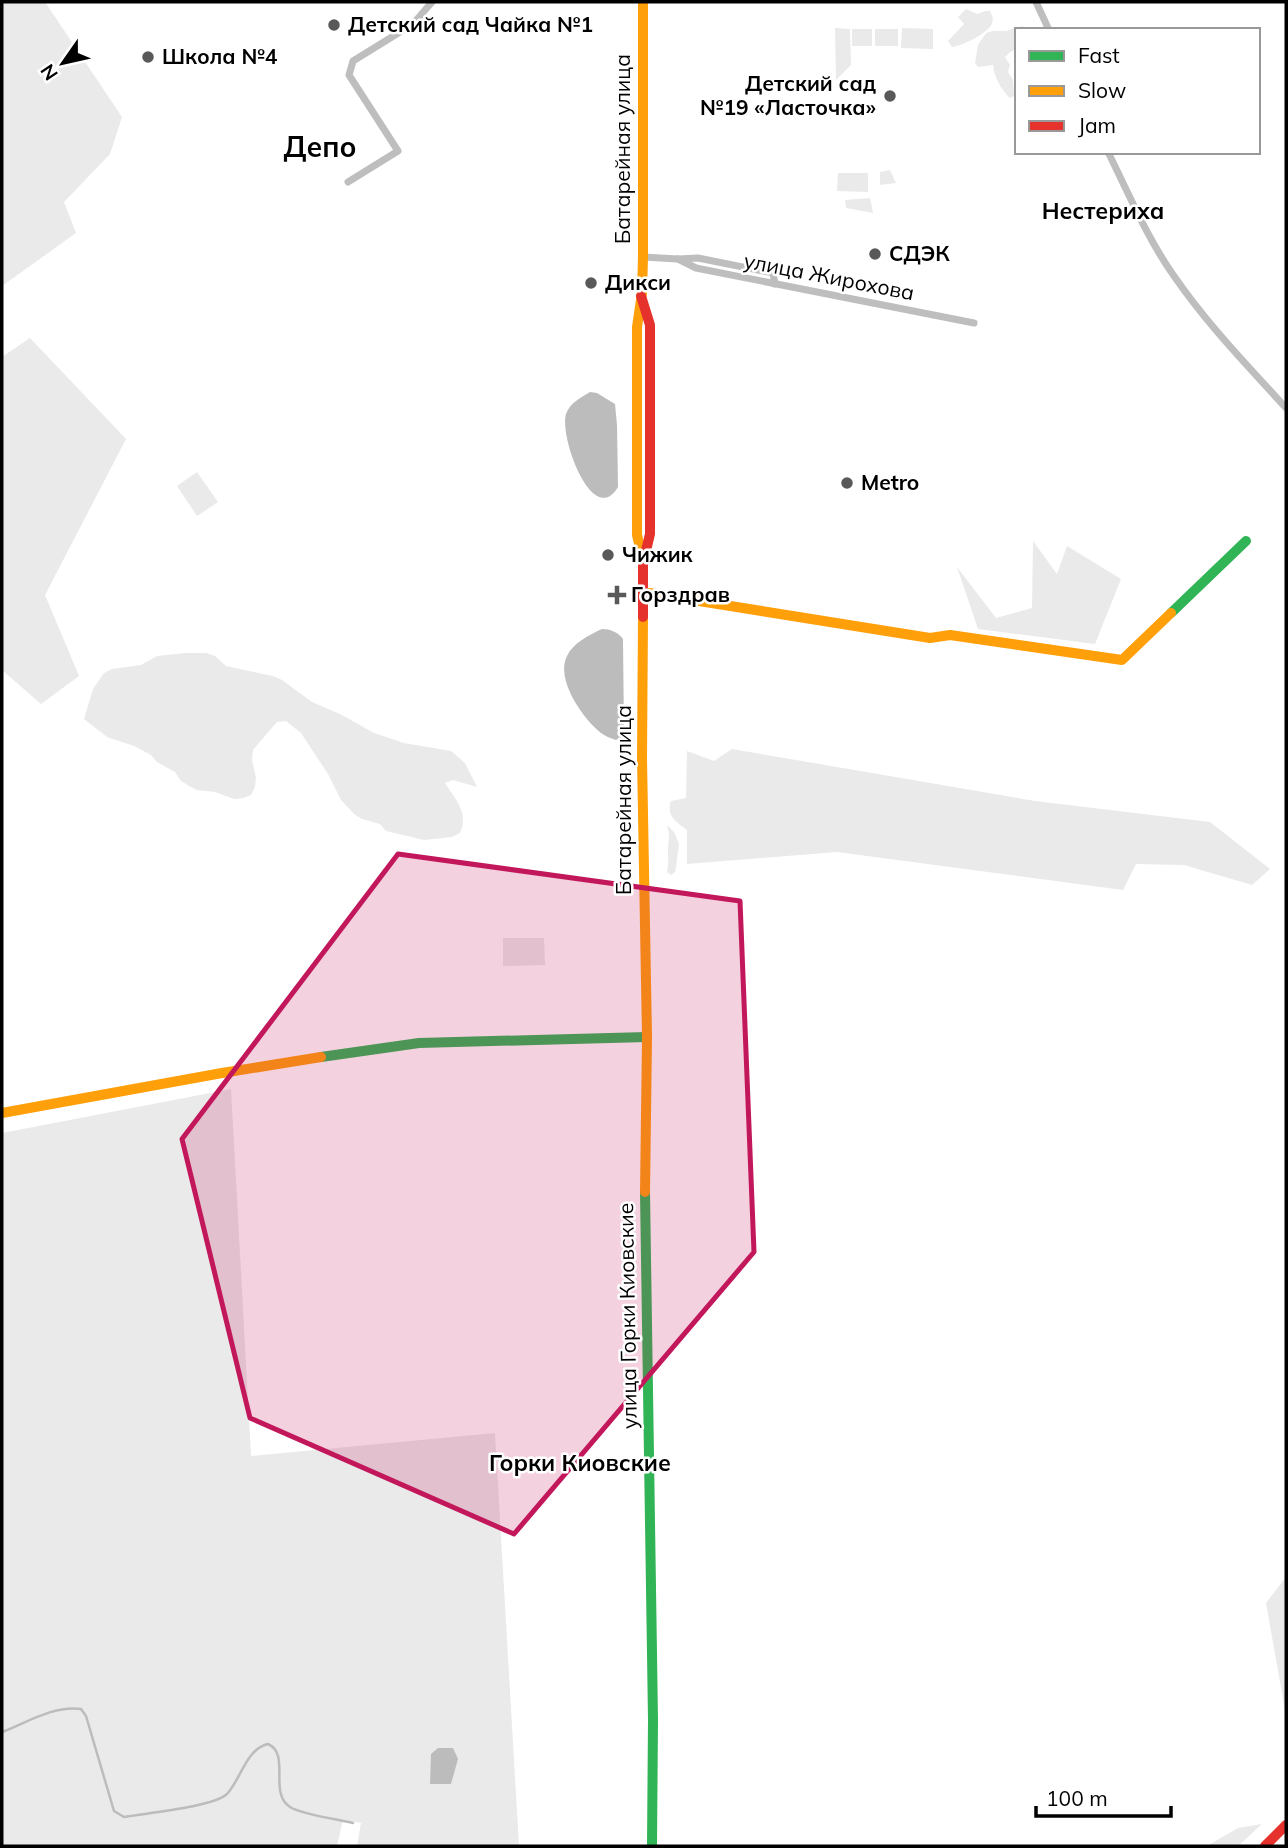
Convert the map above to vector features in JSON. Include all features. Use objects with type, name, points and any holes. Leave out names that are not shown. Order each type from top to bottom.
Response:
[{"type":"main road","name":"Батарейная улица","points":[[643,2],[643,257],[637,327],[637,535],[643,564],[642,758],[647,1037]]},
{"type":"main road","points":[[643,592],[930,639],[950,635],[1122,660],[1246,541]]},
{"type":"main road","points":[[2,1113],[372,1049],[419,1044],[647,1037]]},
{"type":"main road","name":"улица Горки Киовские","points":[[647,1037],[645,1209],[652,1846]]},
{"type":"main road","points":[[1265,1846],[1286,1825]]},
{"type":"street","points":[[1036,2],[1048,28]]},
{"type":"street","points":[[348,182],[398,151],[349,75],[353,61],[413,24],[429,3]]},
{"type":"street","points":[[1109,154],[1148,234],[1172,274],[1203,316],[1286,408]]},
{"type":"street","name":"улица Жирохова","points":[[643,257],[698,258],[773,273],[775,284]]},
{"type":"street","name":"улица Жирохова","points":[[678,259],[696,268],[974,323]]},
{"type":"highlighted area","points":[[398,854],[740,901],[754,1252],[514,1534],[250,1418],[182,1139]]},
{"type":"shaded area","points":[[2,2],[45,2],[122,117],[110,154],[64,202],[76,233],[2,286]]},
{"type":"shaded area","points":[[966,9],[977,14],[990,11],[992,23],[975,38],[952,47],[948,41],[964,24],[958,17]]},
{"type":"shaded area","points":[[835,28],[850,29],[851,65],[836,80]]},
{"type":"shaded area","points":[[902,28],[933,29],[933,49],[901,48]]},
{"type":"shaded area","points":[[1015,28],[1015,50],[1005,57],[1013,80],[1014,96],[1010,98],[998,83],[993,65],[978,67],[975,63],[978,45],[986,33]]},
{"type":"shaded area","points":[[852,29],[872,29],[872,46],[852,46]]},
{"type":"shaded area","points":[[875,29],[898,29],[898,46],[875,46]]},
{"type":"shaded area","points":[[890,170],[896,183],[880,185],[880,172]]},
{"type":"shaded area","points":[[838,173],[868,173],[868,192],[837,191]]},
{"type":"shaded area","points":[[870,198],[873,213],[846,208],[845,200]]},
{"type":"shaded area","points":[[30,338],[126,439],[45,595],[79,676],[41,704],[2,670],[2,357]]},
{"type":"shaded area","points":[[590,392],[597,393],[615,404],[618,487],[608,497],[598,497],[580,475],[565,425],[568,410]]},
{"type":"shaded area","points":[[197,472],[218,502],[197,516],[177,486]]},
{"type":"shaded area","points":[[1033,541],[1057,574],[1067,546],[1121,579],[1095,644],[978,629],[957,567],[996,618],[1032,608]]},
{"type":"shaded area","points":[[602,629],[614,631],[623,639],[624,733],[616,740],[601,733],[586,718],[573,698],[565,676],[564,665],[573,647]]},
{"type":"shaded area","points":[[206,653],[215,656],[226,666],[273,676],[312,702],[374,733],[404,743],[451,751],[465,763],[477,787],[453,780],[445,783],[462,813],[460,833],[452,837],[424,840],[386,831],[380,824],[354,814],[341,800],[328,774],[301,733],[286,721],[277,722],[253,750],[256,778],[251,795],[234,799],[189,786],[151,755],[107,737],[84,719],[93,689],[104,673],[112,669],[141,665],[157,656]]},
{"type":"shaded area","points":[[732,749],[1035,801],[1210,822],[1270,869],[1252,885],[1184,865],[1136,864],[1123,890],[837,852],[687,864],[687,830],[673,818],[670,806],[671,801],[686,798],[687,751],[714,761]]},
{"type":"shaded area","points":[[667,825],[674,832],[679,844],[675,872],[671,875],[667,872]]},
{"type":"shaded area","points":[[503,938],[544,938],[545,965],[503,966]]},
{"type":"shaded area","points":[[231,1089],[251,1456],[495,1433],[519,1846],[357,1846],[361,1823],[343,1820],[337,1846],[2,1846],[2,1133]]},
{"type":"shaded area","points":[[1286,1577],[1286,1716],[1266,1603]]},
{"type":"shaded area","points":[[438,1748],[453,1748],[458,1759],[451,1784],[430,1784],[431,1754]]},
{"type":"shaded area","points":[[1262,1824],[1238,1846],[1207,1846],[1238,1828]]},
{"type":"waterway","points":[[2,1732],[50,1712],[81,1709],[86,1716],[114,1811],[124,1817],[194,1806],[219,1799],[232,1788],[254,1752],[268,1744],[275,1749],[278,1756],[281,1793],[290,1807],[311,1815],[353,1823]]},
{"type":"traffic: fast","points":[[1171,613],[1246,541]]},
{"type":"traffic: fast","points":[[321,1057],[419,1043],[647,1037]]},
{"type":"traffic: fast","points":[[645,1192],[653,1720],[652,1846]]},
{"type":"traffic: slow","points":[[643,2],[643,257],[637,327],[637,535],[643,560]]},
{"type":"traffic: slow","points":[[643,592],[930,638],[950,635],[1122,660],[1171,613]]},
{"type":"traffic: slow","points":[[643,617],[642,758],[647,1037],[645,1192]]},
{"type":"traffic: slow","points":[[2,1113],[321,1057]]},
{"type":"traffic: jam","points":[[641,296],[650,325],[650,534],[643,563],[643,617]]},
{"type":"traffic: jam","points":[[1265,1846],[1286,1825]]},
{"type":"place","name":"Детский сад Чайка №1","points":[[334,25]]},
{"type":"place","name":"Школа №4","points":[[148,57]]},
{"type":"place","name":"Детский сад №19 «Ласточка»","points":[[890,96]]},
{"type":"place","name":"СДЭК","points":[[875,254]]},
{"type":"place","name":"Дикси","points":[[591,283]]},
{"type":"place","name":"Metro","points":[[847,483]]},
{"type":"place","name":"Чижик","points":[[608,555]]},
{"type":"place","name":"Горздрав","points":[[617,595]]},
{"type":"district","name":"Депо","points":[[320,147]]},
{"type":"district","name":"Нестериха","points":[[1103,211]]},
{"type":"district","name":"Горки Киовские","points":[[580,1463]]}]
